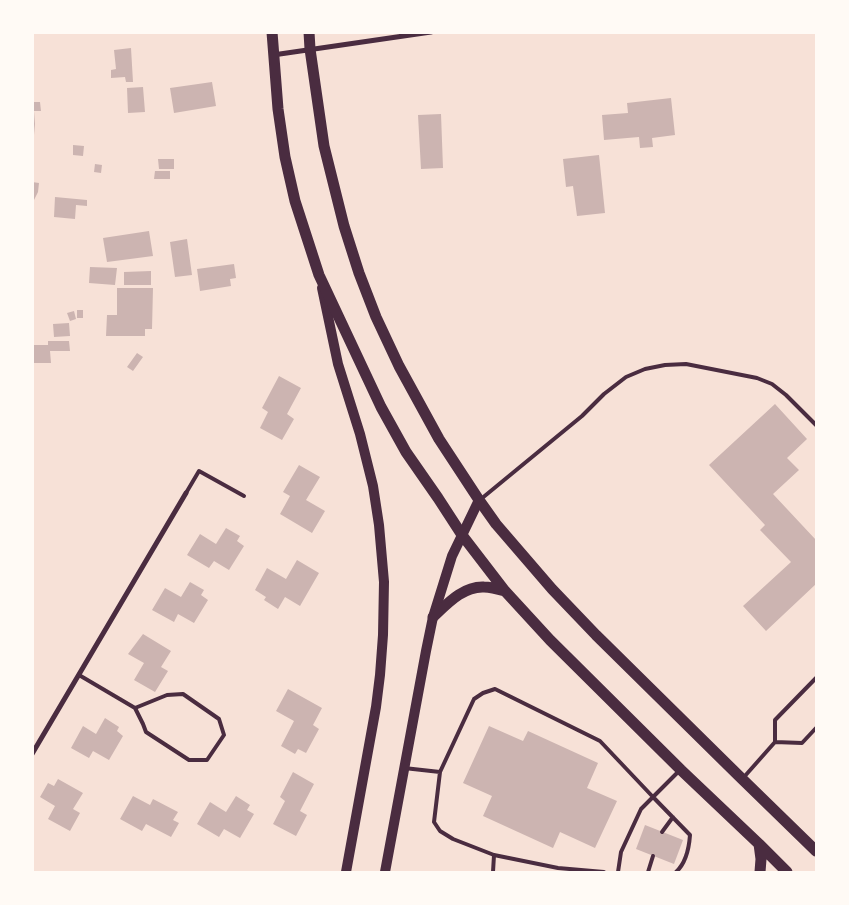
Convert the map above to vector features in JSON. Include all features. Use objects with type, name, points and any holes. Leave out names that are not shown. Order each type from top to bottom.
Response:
[{"type":"main road","points":[[272,32],[284,157],[295,201],[319,275],[338,364],[360,434],[373,486],[379,525],[384,582],[380,675],[376,707],[346,872]]},
{"type":"main road","points":[[309,32],[316,100],[324,146],[344,226],[359,273],[376,317],[399,366],[439,439],[496,524],[552,589],[742,779],[816,850]]},
{"type":"main road","points":[[319,275],[381,408],[406,452],[462,535],[505,591],[550,640],[680,770],[787,872]]},
{"type":"main road","points":[[385,872],[433,618],[452,556],[479,500]]},
{"type":"main road","points":[[433,618],[462,592],[473,588],[485,587],[505,591]]},
{"type":"main road","points":[[759,844],[760,872]]},
{"type":"street","points":[[273,55],[430,32]]},
{"type":"street","points":[[32,754],[186,493]]},
{"type":"lane","points":[[479,500],[582,416],[604,394],[626,377],[645,369],[665,365],[686,364],[757,378],[772,384],[786,395],[816,425]]},
{"type":"lane","points":[[186,493],[199,471],[244,496]]},
{"type":"lane","points":[[79,675],[135,708],[146,732],[189,760],[207,760],[224,735],[219,719],[183,694],[167,694],[135,708]]},
{"type":"lane","points":[[742,779],[775,742],[775,720],[816,678]]},
{"type":"lane","points":[[604,872],[558,868],[494,855],[453,839],[440,831],[434,822],[440,772],[474,699],[483,692],[496,689],[600,742],[690,836],[688,850],[676,872]]},
{"type":"lane","points":[[775,742],[802,743],[816,728]]},
{"type":"lane","points":[[404,768],[440,772]]},
{"type":"lane","points":[[618,872],[621,852],[641,809],[680,770]]},
{"type":"lane","points":[[662,832],[673,817]]},
{"type":"lane","points":[[493,872],[494,855]]},
{"type":"lane","points":[[648,872],[653,856]]},
{"type":"building","points":[[131,48],[133,82],[126,82],[125,77],[111,78],[111,70],[116,69],[114,50]]},
{"type":"building","points":[[212,82],[216,106],[174,113],[170,88]]},
{"type":"building","points":[[143,87],[145,112],[128,113],[127,88]]},
{"type":"building","points":[[671,98],[675,135],[652,138],[653,147],[640,148],[639,137],[604,140],[602,115],[628,113],[627,103]]},
{"type":"building","points":[[32,102],[40,102],[41,111],[34,111],[34,135],[32,135]]},
{"type":"building","points":[[441,114],[443,168],[421,169],[418,115]]},
{"type":"building","points":[[73,145],[84,146],[83,156],[73,155]]},
{"type":"building","points":[[599,155],[605,213],[577,216],[573,186],[566,187],[563,159]]},
{"type":"building","points":[[158,159],[174,159],[174,169],[159,169]]},
{"type":"building","points":[[95,164],[102,165],[101,173],[94,172]]},
{"type":"building","points":[[155,171],[170,171],[170,179],[154,179]]},
{"type":"building","points":[[32,182],[39,183],[38,192],[32,204]]},
{"type":"building","points":[[55,197],[87,200],[87,206],[76,205],[75,219],[54,217]]},
{"type":"building","points":[[149,231],[153,256],[107,262],[103,238]]},
{"type":"building","points":[[187,239],[192,275],[175,277],[170,242]]},
{"type":"building","points":[[234,264],[236,278],[230,279],[231,286],[200,291],[197,269]]},
{"type":"building","points":[[90,267],[117,268],[115,285],[89,283]]},
{"type":"building","points":[[151,271],[151,285],[124,285],[124,272]]},
{"type":"building","points":[[117,288],[153,288],[152,329],[145,329],[145,336],[106,336],[107,315],[117,315]]},
{"type":"building","points":[[77,310],[83,310],[83,318],[77,318]]},
{"type":"building","points":[[74,311],[76,319],[70,321],[67,313]]},
{"type":"building","points":[[69,323],[70,336],[54,337],[53,324]]},
{"type":"building","points":[[48,341],[69,341],[70,351],[50,351],[51,363],[32,363],[32,345],[48,345]]},
{"type":"building","points":[[137,353],[143,357],[133,371],[127,367]]},
{"type":"building","points":[[279,376],[301,388],[287,414],[294,419],[282,440],[260,428],[268,412],[262,408]]},
{"type":"building","points":[[775,404],[807,439],[787,458],[799,470],[773,494],[816,540],[816,584],[766,631],[743,606],[791,562],[760,530],[765,525],[709,465]]},
{"type":"building","points":[[299,465],[320,477],[306,500],[325,511],[312,533],[280,514],[290,496],[283,492]]},
{"type":"building","points":[[226,528],[240,536],[237,541],[244,546],[229,570],[214,561],[209,568],[187,555],[200,534],[216,544]]},
{"type":"building","points":[[297,560],[319,573],[300,606],[285,597],[278,609],[264,600],[266,597],[255,590],[267,568],[286,579]]},
{"type":"building","points":[[190,582],[204,590],[201,595],[208,600],[194,623],[178,614],[174,622],[152,610],[165,588],[181,597]]},
{"type":"building","points":[[143,634],[171,651],[161,667],[168,671],[155,692],[134,680],[144,663],[128,654]]},
{"type":"building","points":[[288,689],[322,708],[313,725],[319,729],[306,753],[298,749],[295,754],[281,746],[294,721],[276,711]]},
{"type":"building","points":[[105,718],[119,727],[117,731],[123,736],[109,760],[93,751],[89,758],[71,748],[83,726],[96,734]]},
{"type":"building","points":[[489,726],[523,741],[528,731],[598,763],[587,788],[617,801],[595,848],[560,832],[553,848],[483,816],[492,796],[463,783]]},
{"type":"building","points":[[293,772],[314,784],[300,811],[307,815],[296,836],[273,824],[285,801],[280,797]]},
{"type":"building","points":[[58,779],[83,793],[73,809],[80,813],[70,831],[48,819],[55,806],[40,797],[48,783],[54,786]]},
{"type":"building","points":[[133,796],[150,805],[153,799],[178,812],[173,820],[179,823],[171,837],[146,824],[142,831],[120,819]]},
{"type":"building","points":[[236,796],[250,805],[247,810],[254,814],[240,838],[224,829],[219,837],[197,824],[210,802],[226,812]]},
{"type":"building","points":[[645,825],[683,840],[674,864],[636,849]]}]
